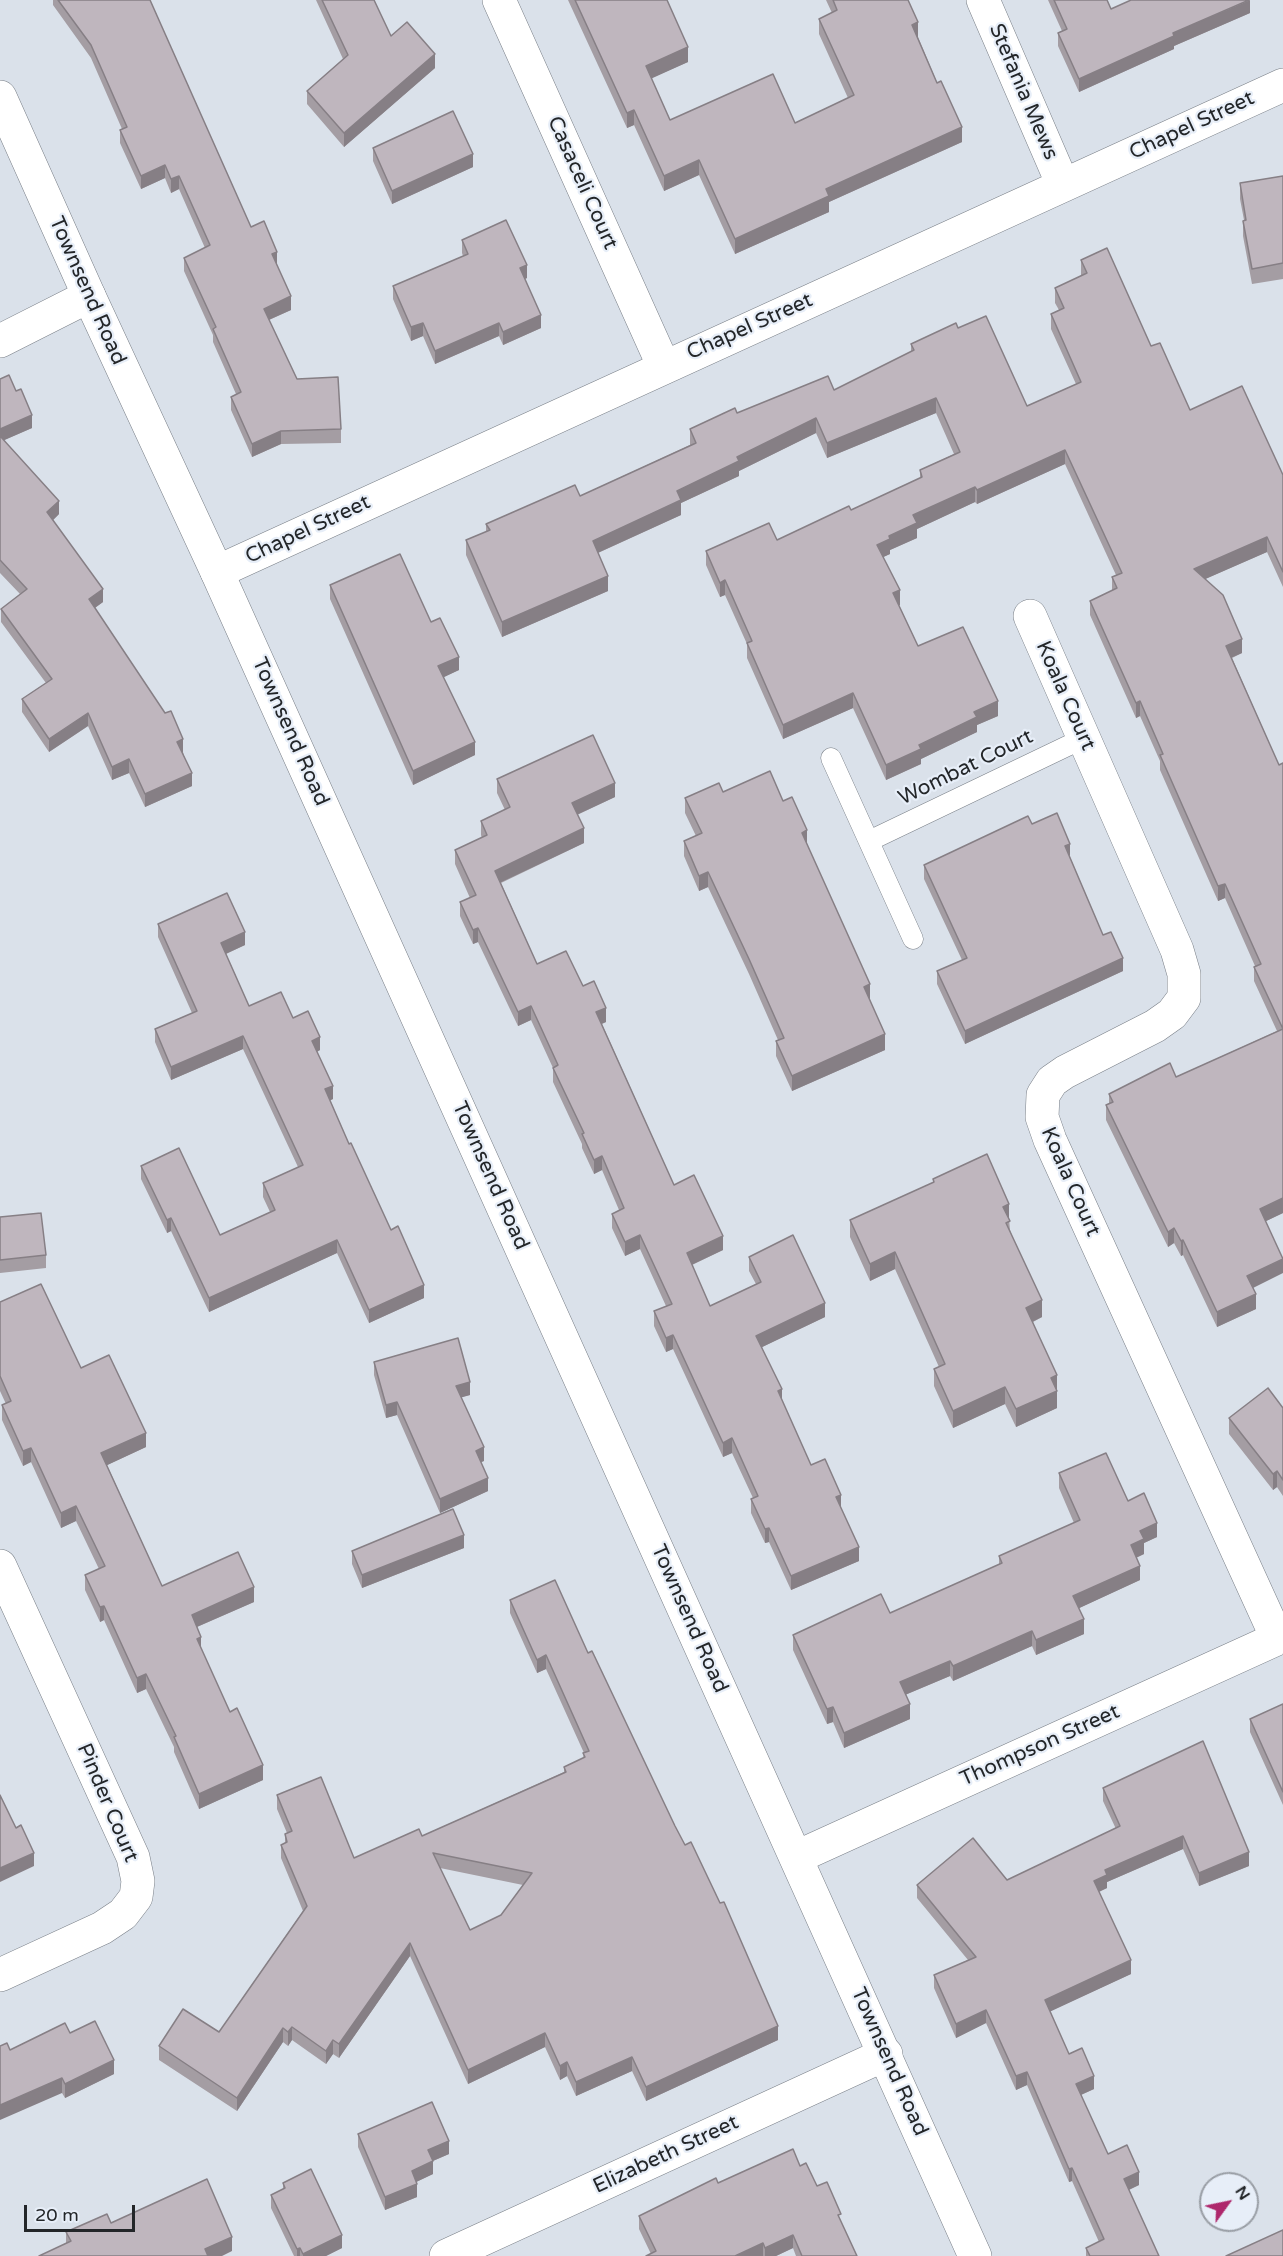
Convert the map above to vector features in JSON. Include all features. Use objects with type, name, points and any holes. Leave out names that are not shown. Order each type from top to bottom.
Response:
[{"type":"street","name":"Casaceli Court","points":[[500,0],[663,367]]},
{"type":"street","name":"Stefania Mews","points":[[983,0],[1063,185]]},
{"type":"street","name":"Chapel Street","points":[[217,572],[1283,84]]},
{"type":"street","name":"Townsend Road","points":[[0,97],[217,572],[975,2256]]},
{"type":"street","points":[[0,341],[89,296]]},
{"type":"street","name":"Koala Court","points":[[1030,616],[1177,950],[1184,974],[1184,998],[1172,1014],[1155,1026],[1065,1072],[1052,1081],[1043,1095],[1042,1117],[1050,1140],[1280,1637]]},
{"type":"street","name":"Pinder Court","points":[[0,1566],[134,1857],[138,1881],[136,1897],[123,1914],[102,1928],[0,1975]]},
{"type":"street","name":"Thompson Street","points":[[797,1857],[1280,1637]]},
{"type":"street","name":"Elizabeth Street","points":[[446,2256],[886,2054]]},
{"type":"lane","name":"Wombat Court","points":[[869,841],[1084,738]]},
{"type":"lane","points":[[831,758],[913,939]]},
{"type":"building","points":[[58,0],[150,0],[251,227],[264,221],[277,252],[272,254],[291,296],[264,309],[297,379],[338,377],[341,429],[281,431],[252,444],[231,397],[241,392],[213,329],[216,327],[184,258],[210,245],[179,176],[171,179],[165,165],[141,176],[120,130],[127,127],[91,45]]},
{"type":"building","points":[[322,0],[374,0],[391,36],[407,22],[435,54],[344,133],[307,91],[348,55]]},
{"type":"building","points":[[575,0],[667,0],[688,47],[646,66],[670,120],[773,74],[795,123],[854,95],[819,19],[837,10],[833,0],[908,0],[918,22],[912,25],[937,83],[941,81],[962,127],[826,189],[829,196],[735,239],[699,160],[664,176],[634,110],[627,113]]},
{"type":"building","points":[[1054,0],[1107,0],[1111,9],[1131,0],[1249,0],[1173,33],[1174,36],[1079,79],[1058,33],[1067,29]]},
{"type":"building","points":[[453,111],[473,154],[392,191],[373,148]]},
{"type":"building","points":[[1283,176],[1283,263],[1252,269],[1243,221],[1246,220],[1240,183]]},
{"type":"building","points":[[506,220],[527,265],[520,268],[541,315],[503,332],[499,323],[435,351],[423,323],[411,327],[393,286],[468,254],[462,240]]},
{"type":"building","points":[[1107,248],[1151,346],[1160,343],[1190,410],[1242,386],[1283,475],[1283,572],[1267,537],[1194,569],[1223,595],[1242,639],[1226,646],[1279,765],[1283,763],[1283,1029],[1254,967],[1261,964],[1225,884],[1218,886],[1160,755],[1163,754],[1140,701],[1136,703],[1090,601],[1117,588],[1112,577],[1122,573],[1065,450],[977,490],[975,487],[913,515],[917,523],[889,536],[890,539],[877,545],[900,590],[893,593],[918,646],[963,627],[998,701],[974,712],[977,717],[919,745],[921,749],[886,765],[853,693],[783,725],[747,643],[752,641],[725,580],[720,583],[706,551],[769,523],[777,540],[849,506],[851,510],[922,477],[920,470],[960,452],[936,398],[827,443],[816,418],[737,457],[739,461],[677,491],[681,500],[593,541],[608,576],[502,622],[466,540],[490,530],[486,524],[575,485],[580,496],[696,443],[690,429],[735,408],[737,413],[828,376],[834,390],[914,350],[911,344],[956,323],[958,328],[986,316],[1027,406],[1081,382],[1051,314],[1064,308],[1055,288],[1087,273],[1081,260]]},
{"type":"building","points":[[9,375],[16,391],[21,389],[32,415],[0,429],[0,379]]},
{"type":"building","points":[[0,436],[59,501],[47,512],[103,589],[89,599],[165,713],[171,711],[183,739],[177,742],[192,773],[145,794],[129,759],[112,767],[88,713],[49,739],[22,699],[52,679],[1,609],[27,589],[0,560]]},
{"type":"building","points":[[400,554],[431,622],[440,618],[459,657],[438,666],[475,742],[413,771],[330,585]]},
{"type":"building","points":[[593,735],[615,783],[572,803],[584,828],[495,871],[537,964],[566,951],[583,986],[594,981],[606,1008],[596,1012],[674,1185],[694,1175],[723,1236],[687,1253],[710,1306],[761,1282],[749,1257],[793,1235],[825,1303],[756,1336],[782,1389],[778,1391],[811,1465],[825,1459],[841,1495],[836,1497],[859,1547],[791,1576],[769,1528],[765,1529],[751,1499],[758,1496],[732,1438],[723,1443],[673,1335],[666,1338],[654,1311],[672,1304],[640,1235],[625,1242],[612,1214],[624,1208],[602,1156],[594,1160],[582,1134],[584,1133],[553,1068],[558,1065],[531,1006],[518,1012],[478,928],[473,930],[460,902],[476,895],[455,850],[487,835],[481,821],[510,807],[497,779]]},
{"type":"building","points":[[770,771],[783,801],[792,797],[807,830],[802,833],[870,984],[864,987],[885,1034],[792,1076],[776,1041],[784,1038],[749,959],[708,872],[699,876],[684,841],[702,833],[685,798],[719,783],[723,792]]},
{"type":"building","points":[[1057,813],[1070,844],[1065,846],[1103,935],[1111,932],[1123,958],[965,1031],[937,971],[967,958],[924,865],[1028,816],[1032,824]]},
{"type":"building","points":[[227,893],[245,932],[221,943],[249,1006],[281,992],[293,1018],[308,1011],[320,1037],[312,1041],[333,1086],[325,1089],[391,1230],[398,1226],[424,1285],[369,1310],[337,1240],[209,1298],[171,1218],[167,1220],[141,1166],[179,1148],[220,1235],[275,1210],[263,1183],[303,1165],[243,1036],[171,1067],[155,1029],[197,1011],[158,924]]},
{"type":"building","points":[[1283,1029],[1283,1198],[1260,1209],[1283,1259],[1247,1276],[1256,1294],[1217,1312],[1183,1240],[1181,1241],[1174,1228],[1168,1232],[1106,1105],[1113,1102],[1109,1094],[1170,1063],[1176,1077]]},
{"type":"building","points":[[987,1154],[1009,1204],[1003,1207],[1010,1221],[1006,1223],[1042,1300],[1026,1308],[1057,1375],[1051,1378],[1057,1391],[1016,1409],[1005,1387],[953,1411],[934,1369],[945,1364],[895,1252],[870,1264],[850,1220],[934,1182],[933,1179]]},
{"type":"building","points":[[41,1213],[46,1255],[0,1260],[0,1217]]},
{"type":"building","points":[[41,1284],[81,1368],[109,1355],[146,1433],[101,1453],[162,1586],[238,1552],[254,1587],[192,1615],[201,1637],[197,1639],[230,1712],[237,1708],[263,1765],[199,1794],[174,1737],[176,1736],[146,1674],[137,1678],[104,1606],[100,1607],[85,1575],[105,1566],[76,1506],[61,1513],[31,1448],[23,1451],[2,1405],[11,1401],[0,1376],[0,1302]]},
{"type":"building","points":[[458,1338],[470,1382],[456,1386],[484,1447],[476,1451],[488,1478],[440,1499],[397,1402],[386,1405],[374,1362]]},
{"type":"building","points":[[1268,1388],[1283,1408],[1283,1480],[1277,1471],[1273,1474],[1229,1418]]},
{"type":"building","points":[[1106,1453],[1128,1501],[1144,1493],[1157,1523],[1140,1531],[1144,1539],[1131,1545],[1140,1566],[1073,1596],[1084,1619],[1036,1640],[1032,1631],[953,1666],[950,1661],[900,1682],[910,1704],[844,1733],[833,1707],[827,1709],[793,1635],[881,1594],[890,1613],[1002,1563],[999,1556],[1080,1520],[1059,1473]]},
{"type":"building","points":[[453,1509],[464,1535],[362,1575],[352,1551]]},
{"type":"building","points":[[555,1580],[588,1653],[592,1651],[675,1826],[685,1845],[691,1842],[720,1903],[724,1902],[778,2026],[646,2087],[632,2057],[576,2082],[567,2062],[560,2066],[545,2033],[468,2070],[410,1943],[339,2044],[333,2040],[326,2051],[292,2027],[288,2032],[283,2028],[237,2098],[159,2046],[183,2009],[219,2032],[307,1906],[281,1845],[287,1842],[285,1834],[292,1831],[277,1795],[321,1777],[354,1858],[419,1829],[422,1836],[566,1772],[564,1767],[585,1757],[583,1753],[589,1751],[546,1655],[537,1660],[510,1600]],"holes":[[[433,1853],[532,1873],[501,1915],[470,1930]]]},
{"type":"building","points":[[1283,1704],[1283,1792],[1250,1719]]},
{"type":"building","points":[[1203,1741],[1249,1852],[1199,1873],[1183,1836],[1105,1870],[1107,1875],[1094,1881],[1131,1960],[1045,2000],[1069,2054],[1082,2048],[1094,2076],[1076,2084],[1108,2154],[1127,2145],[1139,2172],[1124,2179],[1159,2256],[1090,2256],[1086,2248],[1104,2239],[1072,2168],[1069,2169],[1027,2072],[1016,2076],[986,2010],[956,2024],[934,1975],[976,1957],[917,1885],[973,1838],[1007,1880],[1120,1826],[1103,1788]]},
{"type":"building","points":[[0,1795],[16,1828],[21,1825],[34,1853],[0,1868]]},
{"type":"building","points":[[95,2021],[114,2060],[65,2084],[62,2078],[0,2105],[0,2046],[7,2043],[10,2050],[65,2023],[70,2033]]},
{"type":"building","points":[[432,2102],[449,2141],[428,2150],[433,2161],[412,2171],[417,2184],[385,2197],[358,2134]]},
{"type":"building","points":[[793,2149],[800,2166],[806,2163],[817,2186],[827,2182],[841,2214],[838,2215],[857,2256],[802,2256],[793,2235],[765,2248],[763,2243],[735,2256],[646,2256],[656,2251],[639,2216],[716,2178],[718,2183]]},
{"type":"building","points":[[311,2169],[342,2235],[303,2254],[300,2248],[297,2249],[271,2195],[285,2188],[283,2183]]},
{"type":"building","points":[[207,2179],[232,2237],[205,2249],[208,2256],[39,2256],[71,2241],[66,2232],[107,2214],[111,2223]]},
{"type":"building","points":[[1283,2230],[1283,2256],[1226,2256]]}]
